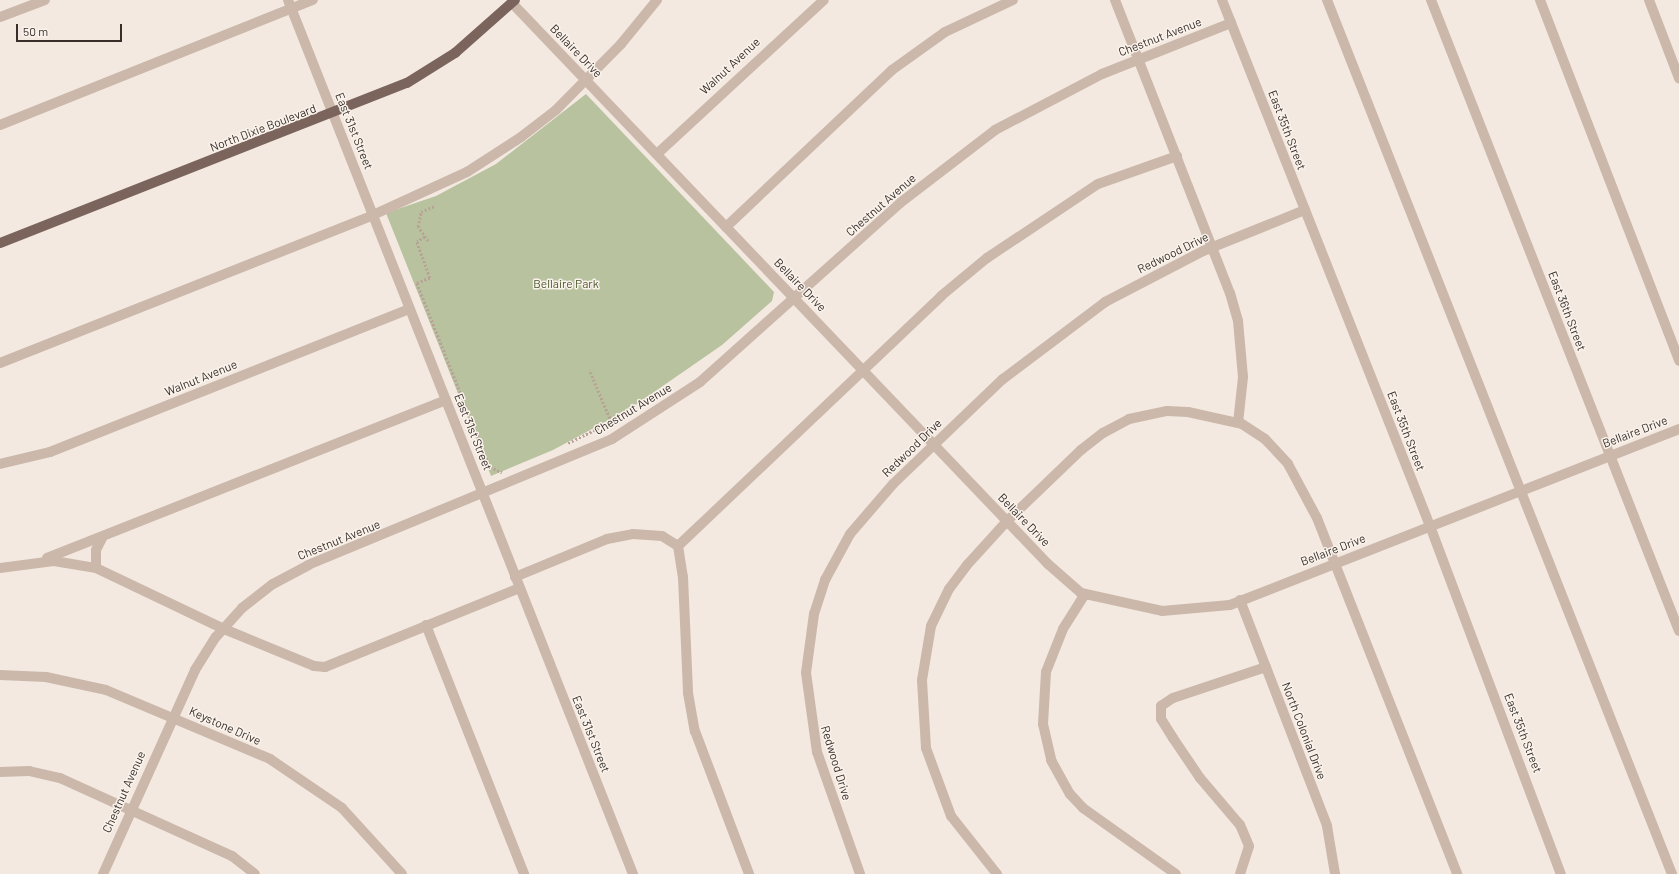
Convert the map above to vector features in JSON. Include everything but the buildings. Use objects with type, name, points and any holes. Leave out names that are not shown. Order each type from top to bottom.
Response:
[{"type":"main road","name":"North Dixie Boulevard","points":[[0,243],[333,114],[407,83],[454,53],[514,2]]},
{"type":"street","points":[[0,17],[44,0]]},
{"type":"street","points":[[0,125],[290,4],[314,0]]},
{"type":"street","points":[[0,364],[373,216],[437,188],[502,150],[556,110],[657,0]]},
{"type":"street","name":"Walnut Avenue","points":[[657,154],[824,0]]},
{"type":"street","points":[[726,226],[892,70],[945,32],[1013,0]]},
{"type":"street","points":[[1115,0],[1214,247],[1239,327],[1243,376],[1238,423]]},
{"type":"street","name":"East 35th Street","points":[[1222,0],[1430,526],[1560,874]]},
{"type":"street","points":[[1327,0],[1672,874]]},
{"type":"street","name":"East 36th Street","points":[[1431,0],[1679,631]]},
{"type":"street","points":[[1540,0],[1679,361]]},
{"type":"street","points":[[1649,0],[1676,63],[1679,78]]},
{"type":"street","name":"Bellaire Drive","points":[[514,2],[585,80],[1007,521],[1068,583],[1085,594],[1162,611],[1197,611],[1240,600],[1679,429]]},
{"type":"street","name":"East 31st Street","points":[[290,4],[633,874]]},
{"type":"street","name":"Chestnut Avenue","points":[[103,874],[172,717],[195,670],[224,628],[242,608],[273,584],[308,565],[483,495],[612,439],[700,382],[795,299],[900,203],[995,130],[1102,74],[1231,23]]},
{"type":"street","points":[[678,546],[941,296],[1024,230],[1098,184],[1177,156]]},
{"type":"street","name":"Redwood Drive","points":[[860,874],[814,738],[807,697],[808,646],[825,580],[850,534],[893,484],[1003,379],[1105,302],[1214,247],[1305,210]]},
{"type":"street","name":"Walnut Avenue","points":[[0,464],[50,452],[410,309]]},
{"type":"street","points":[[0,568],[33,562],[102,538],[446,400]]},
{"type":"street","points":[[997,874],[951,816],[934,776],[926,748],[922,680],[926,649],[938,609],[967,565],[1007,521],[1081,450],[1103,432],[1129,419],[1149,412],[1174,411],[1238,423],[1265,439],[1288,464],[1306,492],[1457,874]]},
{"type":"street","points":[[516,576],[607,539],[648,533],[678,546]]},
{"type":"street","points":[[96,568],[96,550],[102,538]]},
{"type":"street","points":[[678,546],[683,577],[688,693],[695,731],[749,874]]},
{"type":"street","points":[[33,562],[71,562],[96,568],[224,628],[314,666],[325,667],[520,588]]},
{"type":"street","points":[[1085,594],[1063,629],[1046,672],[1043,724],[1051,760],[1070,794],[1083,808],[1176,874]]},
{"type":"street","name":"North Colonial Drive","points":[[1240,600],[1327,826],[1335,874]]},
{"type":"street","points":[[426,625],[524,874]]},
{"type":"street","points":[[1240,874],[1248,846],[1240,825],[1200,778],[1176,744],[1160,719],[1161,706],[1173,698],[1266,667]]},
{"type":"street","name":"Keystone Drive","points":[[0,675],[89,685],[172,717],[270,759],[307,782],[358,822],[402,874]]},
{"type":"street","points":[[0,772],[43,772],[130,812],[232,856],[255,874]]},
{"type":"path","points":[[428,241],[418,227],[421,212],[434,206]]},
{"type":"path","points":[[425,237],[417,242],[430,278],[417,283],[490,467],[505,473]]},
{"type":"path","points":[[562,446],[611,422],[588,370]]},
{"type":"green space","name":"Bellaire Park","points":[[586,94],[774,292],[772,301],[722,345],[631,408],[553,450],[491,476],[386,213],[436,196],[496,164]]}]
